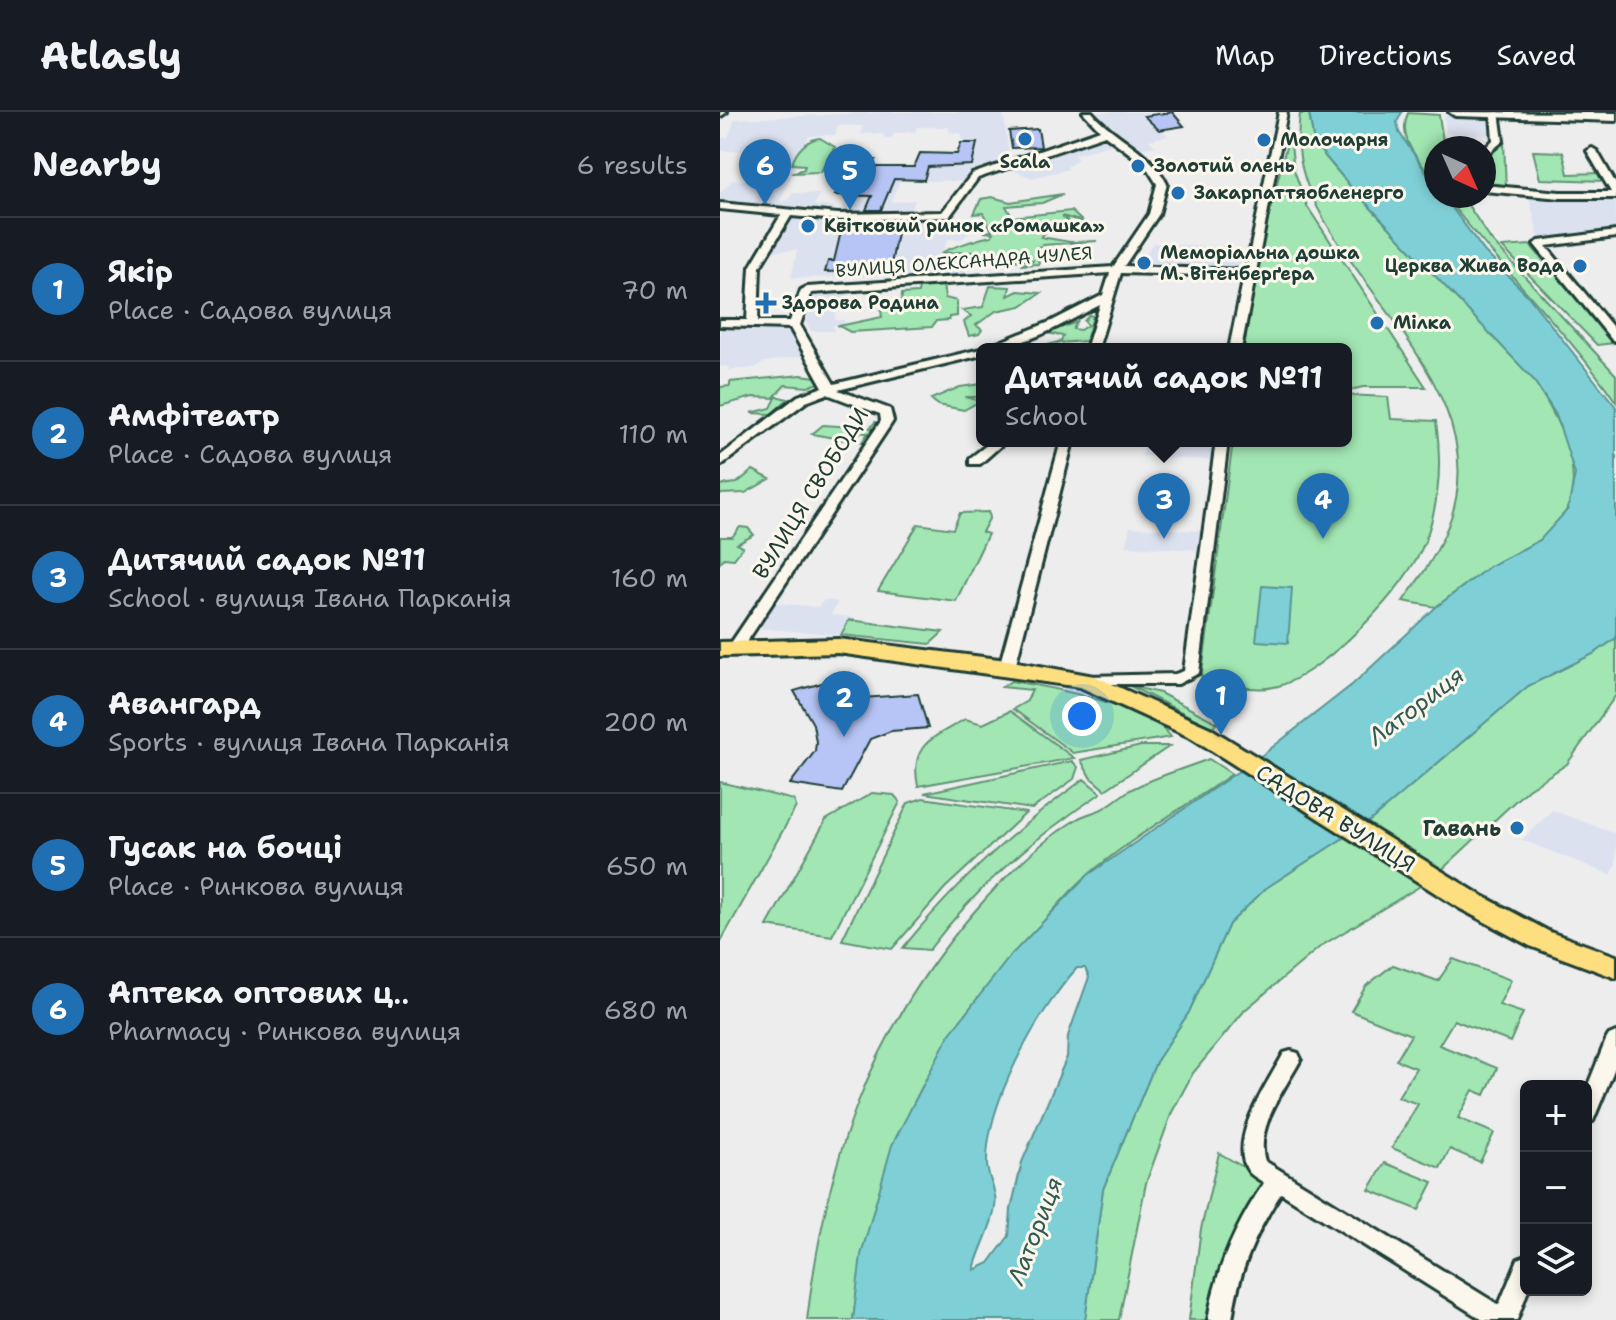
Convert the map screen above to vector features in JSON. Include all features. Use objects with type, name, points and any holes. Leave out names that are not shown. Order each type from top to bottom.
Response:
[{"type":"main road","name":"САДОВА ВУЛИЦЯ","points":[[728,649],[838,646],[1007,667],[1086,681],[1175,719],[1211,739],[1469,901],[1540,939],[1616,967]]},
{"type":"street","points":[[1087,112],[1104,132],[1149,165],[1162,184],[1154,214],[1116,270],[1104,298],[1093,343]]},
{"type":"street","points":[[1236,343],[1283,112]]},
{"type":"street","points":[[1455,112],[1616,117]]},
{"type":"street","points":[[1495,113],[1496,143]]},
{"type":"street","points":[[720,206],[838,217],[945,215],[975,176],[1104,132]]},
{"type":"street","points":[[1496,189],[1562,195],[1616,194],[1592,151]]},
{"type":"street","points":[[752,324],[755,267],[787,213]]},
{"type":"street","points":[[1616,234],[1541,242],[1540,248],[1616,338]]},
{"type":"street","name":"ВУЛИЦЯ ОЛЕКСАНДРА ЧУЛЕЯ","points":[[794,325],[807,290],[1116,270],[1249,273]]},
{"type":"street","points":[[1005,343],[1056,323],[1104,298]]},
{"type":"street","points":[[720,323],[794,325],[829,389]]},
{"type":"street","points":[[720,462],[789,407],[829,389],[976,352]]},
{"type":"street","name":"ВУЛИЦЯ СВОБОДИ","points":[[728,649],[887,421],[886,412],[829,389]]},
{"type":"street","points":[[975,461],[992,447]]},
{"type":"street","points":[[1007,667],[1065,447]]},
{"type":"street","points":[[1086,681],[1178,679],[1191,673],[1221,447]]},
{"type":"street","points":[[1592,1100],[1616,1040]]},
{"type":"street","points":[[1291,1059],[1249,1148],[1250,1159],[1257,1167],[1492,1313],[1497,1320]]},
{"type":"street","points":[[1220,1320],[1232,1256],[1243,1232],[1278,1180]]},
{"type":"street","points":[[1505,1320],[1520,1281]]},
{"type":"shaded area","points":[[883,112],[1003,112],[1010,161],[962,181],[919,181],[924,179],[928,167],[950,167],[977,143],[962,143],[962,134],[950,132],[948,127],[917,127],[915,132],[894,133],[892,138],[883,138],[884,134],[861,134],[863,126],[838,126],[835,135],[809,136],[780,201],[787,201],[793,193],[820,194],[814,205],[835,207],[831,213],[720,203],[720,193],[732,180],[751,180],[757,171],[740,171],[754,155],[743,155],[744,151],[720,151],[720,138],[728,138],[735,119]]},
{"type":"shaded area","points":[[1096,112],[1152,112],[1142,114],[1168,136],[1149,140],[1155,146],[1140,149]]},
{"type":"shaded area","points":[[1449,114],[1493,116],[1497,136],[1446,133],[1444,118]]},
{"type":"shaded area","points":[[1100,137],[1114,144],[1073,155],[1078,159],[1067,167],[1069,169],[1032,178],[1008,168]]},
{"type":"shaded area","points":[[852,160],[875,160],[872,167],[904,171],[891,202],[915,200],[908,218],[965,218],[962,226],[972,227],[970,232],[962,239],[948,239],[943,252],[963,252],[966,278],[900,282],[900,276],[791,278],[797,250],[771,251],[781,222],[787,213],[838,216],[850,196],[835,195]]},
{"type":"shaded area","points":[[1529,198],[1616,198],[1616,231],[1539,238]]},
{"type":"shaded area","points":[[1153,243],[1241,249],[1239,268],[1139,264]]},
{"type":"shaded area","points":[[847,290],[848,311],[836,312],[835,320],[844,320],[845,324],[833,325],[834,331],[811,331],[806,322],[813,293]]},
{"type":"shaded area","points":[[720,327],[796,331],[810,355],[765,362],[754,368],[729,370],[730,367],[720,366]]},
{"type":"shaded area","points":[[1144,447],[1212,447],[1211,460],[1142,456]]},
{"type":"shaded area","points":[[1130,527],[1202,531],[1199,550],[1126,546]]},
{"type":"shaded area","points":[[824,600],[838,602],[831,615],[851,617],[841,635],[757,628],[775,603],[818,607]]},
{"type":"shaded area","points":[[1552,810],[1616,834],[1616,864],[1611,875],[1522,840]]},
{"type":"green space","points":[[1309,113],[1314,143],[1351,187],[1533,379],[1556,419],[1571,463],[1573,484],[1569,505],[1558,524],[1539,541],[1490,567],[1436,607],[1403,601],[1441,542],[1457,492],[1457,452],[1448,414],[1431,377],[1409,341],[1336,239],[1311,194],[1301,164],[1298,132],[1300,114]]},
{"type":"green space","points":[[1408,113],[1439,115],[1442,136],[1424,136],[1424,168],[1408,141],[1405,123]]},
{"type":"green space","points":[[820,138],[835,147],[831,153],[841,154],[837,164],[825,164],[821,172],[791,173],[804,169],[805,165],[792,164],[799,150],[806,143]]},
{"type":"green space","points":[[1504,142],[1506,189],[1496,187],[1496,146]]},
{"type":"green space","points":[[1287,143],[1291,145],[1294,170],[1307,206],[1426,387],[1352,390],[1352,343],[1245,343],[1257,263]]},
{"type":"green space","points":[[1533,151],[1563,152],[1568,174],[1601,173],[1605,181],[1540,179]]},
{"type":"green space","points":[[1063,194],[1042,203],[1006,206],[1012,217],[1071,211],[1083,222],[1062,216],[1072,225],[1054,223],[1041,237],[1070,242],[1097,241],[1043,245],[1036,248],[1039,264],[1021,265],[1034,260],[984,261],[981,251],[970,252],[975,257],[964,258],[963,252],[942,253],[992,236],[993,233],[984,232],[992,231],[983,213],[974,214],[981,199],[992,197],[1010,202]]},
{"type":"green space","points":[[1455,208],[1470,208],[1491,240],[1616,375],[1616,402],[1575,349]]},
{"type":"green space","points":[[1530,245],[1615,343],[1597,345],[1502,247]]},
{"type":"green space","points":[[943,285],[945,298],[957,301],[957,316],[936,321],[932,327],[850,332],[839,326],[882,317],[881,310],[901,306],[902,294],[918,293],[919,287]]},
{"type":"green space","points":[[990,286],[1010,287],[1008,296],[1018,291],[1041,293],[1021,306],[996,311],[976,325],[982,330],[979,334],[969,336],[964,322],[971,316],[962,310],[983,307]]},
{"type":"green space","points":[[1089,315],[1093,316],[1086,341],[1054,343],[1061,341],[1063,336],[1046,333],[1077,322],[1073,329],[1080,330],[1088,325],[1084,321]]},
{"type":"green space","points":[[801,375],[816,377],[819,383],[808,387],[785,385],[775,396],[788,399],[771,414],[751,413],[771,408],[776,398],[753,397],[720,406],[720,387],[730,386],[730,382]]},
{"type":"green space","points":[[976,385],[976,397],[965,397],[976,400],[976,403],[964,410],[938,405],[931,399],[960,387]]},
{"type":"green space","points":[[1352,395],[1388,397],[1391,419],[1436,421],[1439,467],[1437,497],[1430,526],[1416,560],[1383,605],[1338,649],[1293,680],[1274,687],[1257,688],[1201,681],[1232,447],[1352,447]]},
{"type":"green space","points":[[875,422],[881,423],[872,429],[873,434],[865,442],[862,442],[868,433],[847,432],[845,440],[812,434],[823,425],[870,428]]},
{"type":"green space","points":[[753,470],[770,479],[745,493],[720,494],[720,485],[737,483]]},
{"type":"green space","points":[[988,512],[990,517],[982,532],[988,534],[956,601],[878,591],[918,524],[953,529],[960,513]]},
{"type":"green space","points":[[740,527],[748,528],[754,535],[737,544],[743,547],[734,559],[724,558],[720,563],[720,537],[732,537]]},
{"type":"green space","points":[[849,620],[943,632],[930,644],[841,635]]},
{"type":"green space","points":[[1616,638],[1616,695],[1567,764],[1528,789],[1432,879],[1321,946],[1245,1010],[1193,1073],[1172,1112],[1146,1183],[1119,1320],[1085,1320],[1103,1189],[1156,1062],[1189,1012],[1229,924],[1266,888],[1371,820],[1528,686],[1595,653]]},
{"type":"green space","points":[[1011,681],[1073,693],[1121,707],[1159,726],[1171,737],[1073,753],[1013,709],[1027,701],[1032,690],[1002,687]]},
{"type":"green space","points":[[1130,686],[1160,693],[1218,723],[1211,727]]},
{"type":"green space","points":[[1010,711],[1074,758],[918,786],[917,760],[934,737],[965,719],[983,724]]},
{"type":"green space","points":[[1141,746],[1170,746],[1105,790],[1090,777],[1081,760]]},
{"type":"green space","points":[[1209,759],[1232,774],[1122,848],[1082,880],[1003,967],[968,1012],[938,1058],[891,1155],[862,1262],[853,1320],[807,1320],[826,1206],[858,1102],[906,1005],[937,958],[997,886],[1063,828],[1104,808],[1139,785]]},
{"type":"green space","points":[[1072,761],[1078,767],[1074,779],[1032,809],[924,793]]},
{"type":"green space","points":[[1084,779],[1101,793],[1008,864],[967,905],[929,950],[903,948],[988,857]]},
{"type":"green space","points":[[720,782],[794,800],[796,807],[720,943]]},
{"type":"green space","points":[[872,793],[894,795],[900,802],[832,936],[767,926],[826,820]]},
{"type":"green space","points":[[923,798],[1026,813],[945,888],[892,949],[842,940],[908,803]]},
{"type":"green space","points":[[1453,959],[1511,980],[1499,1005],[1523,1013],[1510,1042],[1454,1020],[1439,1045],[1497,1068],[1485,1095],[1473,1090],[1458,1118],[1494,1133],[1480,1162],[1450,1149],[1440,1168],[1392,1148],[1418,1104],[1398,1097],[1416,1068],[1396,1060],[1411,1035],[1351,1011],[1366,986],[1393,965],[1438,981]]},
{"type":"green space","points":[[1219,1153],[1269,1182],[1214,1320],[1189,1320],[1201,1229]]},
{"type":"green space","points":[[1385,1163],[1433,1182],[1419,1210],[1369,1190]]},
{"type":"water","name":"Латориця","points":[[1309,112],[1402,112],[1397,122],[1399,132],[1424,169],[1424,208],[1452,208],[1485,252],[1528,296],[1616,407],[1616,638],[1595,653],[1528,686],[1371,820],[1266,888],[1229,924],[1189,1012],[1156,1062],[1103,1189],[1085,1320],[853,1320],[861,1255],[892,1145],[949,1035],[1011,955],[1088,875],[1265,753],[1353,684],[1436,607],[1490,566],[1540,540],[1568,509],[1575,474],[1556,415],[1533,379],[1351,187],[1314,143]],"holes":[[[1077,968],[1085,968],[1089,977],[1068,1036],[1067,1057],[1022,1162],[1011,1209],[1009,1236],[989,1263],[974,1270],[995,1207],[987,1165],[989,1141],[1004,1088],[1031,1033],[1062,986]]]},
{"type":"water","points":[[1262,586],[1292,588],[1288,643],[1256,641]]},
{"type":"pier","points":[[1257,754],[1370,825],[1348,840],[1235,768]]},
{"type":"building","points":[[1172,112],[1184,126],[1159,130],[1144,116]]},
{"type":"building","name":"Scala","points":[[1038,129],[1041,147],[1012,148],[1009,131]]},
{"type":"building","points":[[961,143],[977,143],[972,165],[928,167],[924,180],[894,179],[881,210],[866,210],[872,196],[835,195],[852,160],[875,160],[869,167],[914,167],[920,153],[957,154]]},
{"type":"building","points":[[899,222],[890,270],[825,272],[828,261],[834,261],[843,223]]},
{"type":"building","points":[[829,681],[838,695],[848,699],[918,694],[928,728],[891,731],[870,739],[842,792],[790,784],[815,751],[816,742],[813,724],[794,691]]},
{"type":"place","name":"Scala","points":[[1025,139]]},
{"type":"place","name":"Молочарня","points":[[1264,140]]},
{"type":"place","name":"Золотий олень","points":[[1138,166]]},
{"type":"place","name":"Закарпаттяобленерго","points":[[1178,193]]},
{"type":"place","name":"Аптека оптових ц‥","points":[[765,205]]},
{"type":"place","name":"Гусак на бочці","points":[[850,210]]},
{"type":"place","name":"Квітковий ринок «Ромашка»","points":[[808,226]]},
{"type":"place","name":"Меморіальна дошка М. Вітенберґера","points":[[1144,263]]},
{"type":"place","name":"Церква Жива Вода","points":[[1580,266]]},
{"type":"place","name":"Здорова Родина","points":[[766,303]]},
{"type":"place","name":"Мілка","points":[[1377,323]]},
{"type":"place","name":"Дитячий садок №11","points":[[1164,539]]},
{"type":"place","name":"Авангард","points":[[1323,539]]},
{"type":"place","name":"Якір","points":[[1221,735]]},
{"type":"place","name":"Амфітеатр","points":[[844,737]]},
{"type":"place","name":"Гавань","points":[[1517,828]]}]
